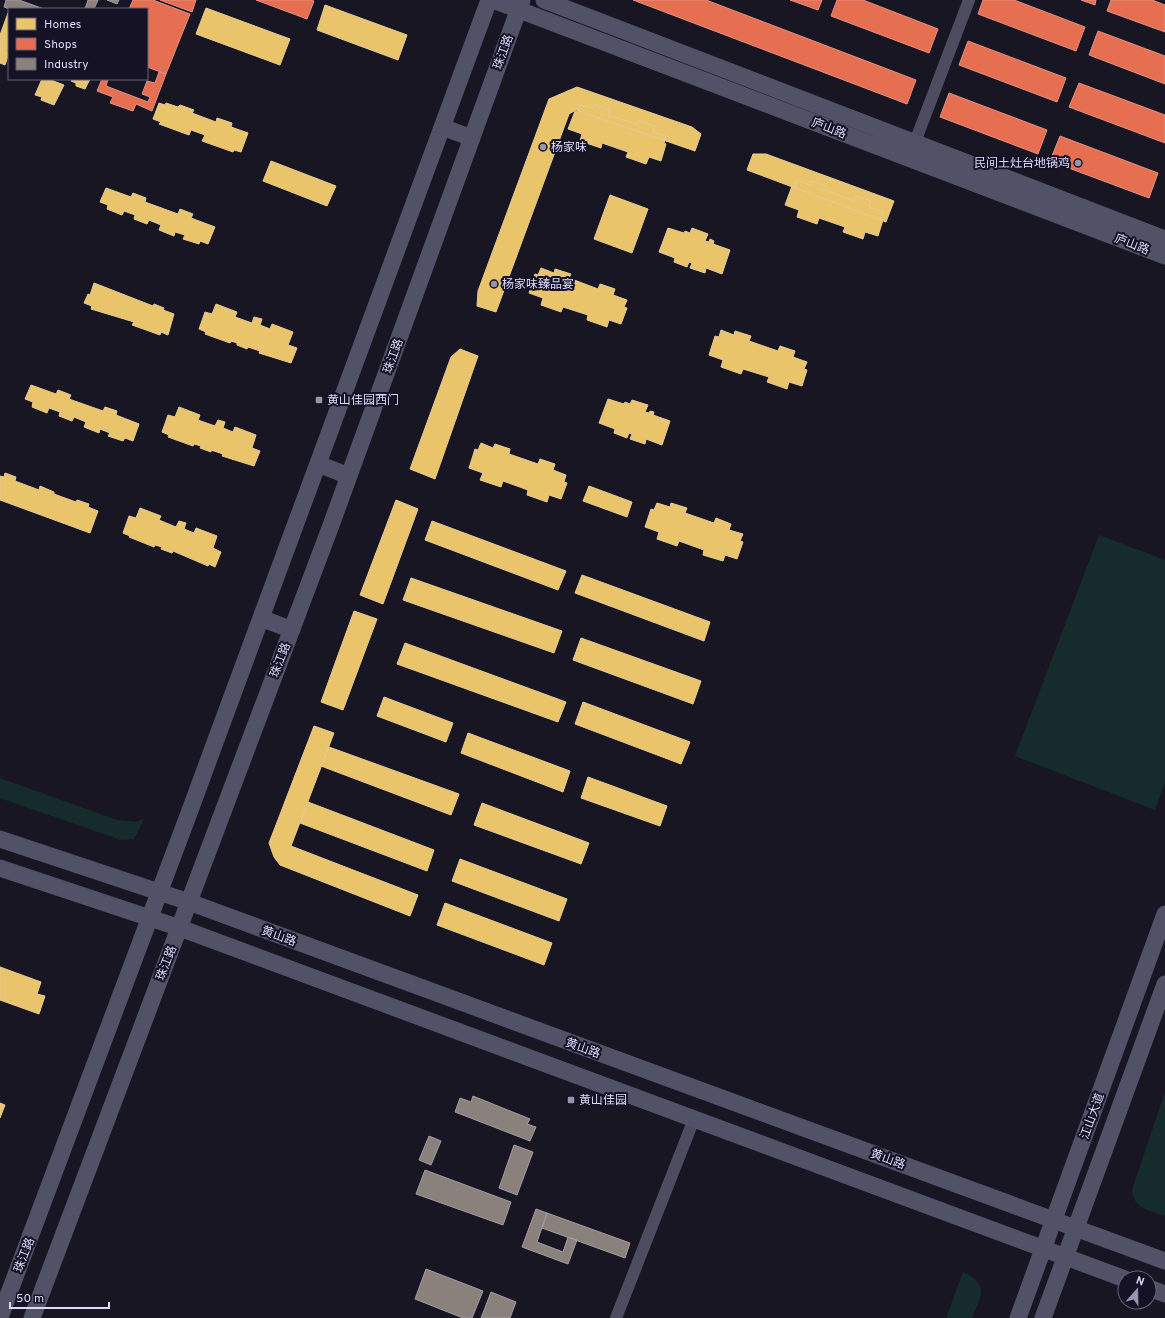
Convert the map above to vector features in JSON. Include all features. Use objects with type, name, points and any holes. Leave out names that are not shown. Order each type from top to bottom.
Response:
[{"type":"street","name":"珠江路","points":[[0,1317],[151,919],[215,738],[261,618],[489,0]]},
{"type":"street","name":"庐山路","points":[[493,0],[520,5],[1165,256]]},
{"type":"street","name":"庐山路","points":[[544,0],[1165,239]]},
{"type":"street","points":[[915,142],[969,0]]},
{"type":"street","name":"珠江路","points":[[32,1318],[292,630],[520,5]]},
{"type":"street","points":[[442,126],[472,138]]},
{"type":"street","points":[[318,464],[349,476]]},
{"type":"street","points":[[261,618],[292,630]]},
{"type":"street","name":"黄山路","points":[[0,839],[188,902],[1165,1262]]},
{"type":"street","points":[[0,868],[180,928],[1117,1276]]},
{"type":"street","name":"江山大道","points":[[1018,1318],[1165,914]]},
{"type":"street","name":"江山大道","points":[[1044,1318],[1165,984]]},
{"type":"street","points":[[616,1318],[694,1119]]},
{"type":"green space","points":[[1099,535],[1165,560],[1165,782],[1155,810],[1015,756]]},
{"type":"green space","points":[[0,778],[117,820],[136,822],[144,819],[134,839],[121,840],[0,798]]},
{"type":"green space","points":[[1165,1092],[1165,1216],[1143,1208],[1139,1205],[1133,1196],[1132,1190]]},
{"type":"green space","points":[[963,1272],[977,1281],[980,1286],[981,1291],[978,1303],[972,1318],[946,1318]]},
{"type":"building: Homes","points":[[325,5],[407,35],[398,60],[317,30]]},
{"type":"building: Homes","points":[[206,8],[290,39],[280,65],[196,34]]},
{"type":"building: Homes","points":[[8,13],[8,56],[5,65],[0,63],[0,35]]},
{"type":"building: Homes","points":[[42,80],[51,80],[64,85],[54,105],[41,100],[42,97],[35,95]]},
{"type":"building: Homes","points":[[90,80],[85,89],[76,86],[76,83],[71,81]]},
{"type":"building: Homes","points":[[577,87],[692,127],[701,134],[695,151],[576,110],[569,114],[496,312],[477,306],[478,291],[549,99]]},
{"type":"building: Homes","points":[[159,103],[165,105],[166,103],[178,107],[180,105],[194,110],[192,113],[216,122],[217,118],[232,123],[231,127],[248,133],[241,152],[234,150],[233,152],[202,141],[205,135],[191,130],[189,135],[159,124],[161,122],[153,119]]},
{"type":"building: Homes","points":[[580,105],[593,109],[594,105],[610,110],[608,115],[638,125],[639,120],[655,126],[653,132],[666,136],[664,143],[666,144],[661,161],[649,157],[646,164],[626,157],[628,152],[602,143],[601,148],[580,141],[582,134],[568,129],[575,111],[578,112]]},
{"type":"building: Homes","points":[[753,154],[766,154],[894,201],[886,222],[747,170]]},
{"type":"building: Homes","points":[[271,161],[336,186],[327,206],[263,181]]},
{"type":"building: Homes","points":[[797,180],[810,185],[811,181],[827,186],[825,190],[854,201],[856,196],[871,201],[869,207],[883,212],[880,219],[883,220],[878,236],[865,232],[863,239],[843,232],[845,227],[819,218],[817,224],[797,217],[799,210],[785,205],[792,186],[795,187]]},
{"type":"building: Homes","points":[[106,188],[131,197],[133,193],[146,198],[145,202],[178,214],[180,209],[193,214],[191,218],[215,227],[208,244],[200,241],[199,244],[183,239],[185,235],[175,232],[174,236],[159,230],[161,225],[149,220],[147,224],[134,219],[135,215],[124,211],[122,215],[107,209],[108,205],[100,202]]},
{"type":"building: Homes","points":[[610,195],[648,209],[632,253],[594,239]]},
{"type":"building: Homes","points":[[668,228],[684,233],[685,231],[690,233],[692,228],[708,234],[705,241],[709,242],[710,239],[714,241],[713,244],[730,250],[722,274],[706,268],[705,273],[690,268],[692,263],[689,262],[687,267],[674,262],[675,258],[659,252]]},
{"type":"building: Homes","points":[[541,268],[554,273],[555,269],[571,274],[569,278],[598,289],[600,284],[615,289],[613,295],[627,300],[624,307],[627,308],[621,324],[609,320],[607,327],[587,320],[588,315],[563,307],[561,312],[541,305],[543,298],[529,293],[535,274],[538,275]]},
{"type":"building: Homes","points":[[94,283],[153,306],[154,304],[164,308],[163,310],[174,314],[168,335],[161,332],[160,335],[132,325],[134,322],[91,309],[92,306],[84,303],[88,294],[90,295]]},
{"type":"building: Homes","points":[[216,304],[237,312],[235,317],[252,323],[254,317],[262,319],[260,325],[270,329],[272,324],[293,332],[288,345],[297,348],[291,363],[259,353],[260,351],[248,347],[247,349],[237,345],[237,343],[231,341],[230,343],[205,334],[206,332],[199,329],[205,312],[212,314]]},
{"type":"building: Homes","points":[[721,330],[734,335],[735,331],[751,336],[749,341],[778,351],[780,346],[795,351],[793,357],[807,362],[804,369],[807,370],[802,386],[789,382],[787,389],[767,382],[769,377],[743,369],[741,374],[721,367],[723,360],[709,355],[715,336],[719,337]]},
{"type":"building: Homes","points":[[460,349],[478,356],[435,479],[410,469],[451,357]]},
{"type":"building: Homes","points":[[31,385],[56,394],[58,390],[71,395],[69,399],[103,411],[105,407],[117,411],[116,415],[139,424],[133,441],[125,438],[123,441],[108,436],[110,433],[100,429],[99,433],[84,427],[86,422],[74,417],[72,421],[59,416],[60,412],[49,408],[47,413],[32,407],[33,402],[25,399]]},
{"type":"building: Homes","points":[[608,399],[624,404],[625,402],[630,404],[632,400],[648,405],[645,412],[654,412],[653,415],[670,421],[662,445],[646,439],[645,444],[630,439],[632,434],[629,433],[627,438],[614,433],[615,429],[599,423]]},
{"type":"building: Homes","points":[[179,407],[200,415],[198,420],[215,426],[218,420],[225,422],[223,428],[233,432],[235,427],[256,435],[252,448],[260,451],[254,466],[222,456],[223,454],[211,450],[211,452],[200,448],[201,446],[194,444],[193,446],[168,437],[169,435],[162,432],[168,415],[175,417]]},
{"type":"building: Homes","points":[[481,443],[493,448],[495,444],[510,449],[509,454],[538,464],[540,459],[555,464],[553,470],[566,475],[564,482],[567,483],[561,499],[549,495],[547,502],[527,495],[528,490],[503,481],[501,487],[480,480],[483,473],[469,468],[475,449],[478,450]]},
{"type":"building: Homes","points":[[5,473],[16,477],[15,481],[39,490],[40,486],[54,492],[54,494],[76,502],[77,500],[89,504],[88,507],[98,511],[90,533],[0,500],[0,476],[4,477]]},
{"type":"building: Homes","points":[[589,486],[632,502],[627,517],[583,501]]},
{"type":"building: Homes","points":[[396,500],[418,509],[383,604],[360,595]]},
{"type":"building: Homes","points":[[657,503],[670,507],[671,503],[687,508],[685,513],[714,523],[716,518],[731,524],[729,530],[743,534],[740,541],[743,542],[737,559],[725,555],[723,561],[703,555],[704,550],[679,541],[677,546],[657,539],[659,532],[645,527],[651,509],[654,510]]},
{"type":"building: Homes","points":[[140,508],[161,516],[159,520],[176,527],[179,521],[186,523],[184,529],[194,533],[196,528],[217,536],[213,548],[221,552],[215,567],[209,564],[208,566],[173,551],[172,553],[161,549],[162,547],[155,545],[154,547],[123,533],[129,516],[136,518]]},
{"type":"building: Homes","points":[[432,521],[566,571],[558,590],[425,540]]},
{"type":"building: Homes","points":[[582,575],[710,622],[704,641],[575,593]]},
{"type":"building: Homes","points":[[411,578],[562,631],[554,653],[403,600]]},
{"type":"building: Homes","points":[[354,611],[377,619],[343,710],[321,702]]},
{"type":"building: Homes","points":[[581,638],[701,681],[693,704],[573,660]]},
{"type":"building: Homes","points":[[405,643],[566,702],[558,722],[397,664]]},
{"type":"building: Homes","points":[[384,697],[453,723],[446,742],[377,716]]},
{"type":"building: Homes","points":[[583,702],[690,742],[681,764],[575,724]]},
{"type":"building: Homes","points":[[314,726],[334,733],[291,846],[418,895],[410,916],[280,865],[274,857],[269,843]]},
{"type":"building: Homes","points":[[468,733],[570,771],[563,792],[461,753]]},
{"type":"building: Homes","points":[[329,747],[459,794],[451,815],[321,766]]},
{"type":"building: Homes","points":[[588,777],[667,806],[660,826],[581,798]]},
{"type":"building: Homes","points":[[308,802],[434,850],[427,871],[300,823]]},
{"type":"building: Homes","points":[[482,803],[589,843],[581,864],[474,825]]},
{"type":"building: Homes","points":[[460,859],[567,899],[559,921],[452,881]]},
{"type":"building: Homes","points":[[445,903],[552,943],[544,965],[437,925]]},
{"type":"building: Homes","points":[[0,967],[41,982],[37,994],[45,996],[39,1014],[0,1000]]},
{"type":"building: Homes","points":[[0,1103],[5,1105],[0,1118]]},
{"type":"building: Shops","points":[[133,0],[153,0],[190,14],[166,74],[148,67],[148,8],[129,8]]},
{"type":"building: Shops","points":[[160,0],[196,0],[192,12]]},
{"type":"building: Shops","points":[[256,0],[310,0],[314,1],[307,19]]},
{"type":"building: Shops","points":[[633,0],[706,0],[916,80],[907,104]]},
{"type":"building: Shops","points":[[790,0],[822,0],[818,10]]},
{"type":"building: Shops","points":[[837,0],[863,0],[938,29],[929,53],[831,16]]},
{"type":"building: Shops","points":[[983,0],[1014,0],[1085,27],[1076,51],[978,14]]},
{"type":"building: Shops","points":[[1081,0],[1096,0],[1095,5]]},
{"type":"building: Shops","points":[[1111,0],[1152,0],[1165,5],[1165,32],[1107,11]]},
{"type":"building: Shops","points":[[1098,31],[1165,56],[1165,84],[1089,55]]},
{"type":"building: Shops","points":[[968,41],[1066,78],[1057,102],[959,65]]},
{"type":"building: Shops","points":[[159,72],[166,74],[152,111],[136,104],[133,111],[110,103],[113,97],[97,91],[102,80],[108,80],[106,86],[148,102],[150,97],[142,94],[147,81],[155,83]]},
{"type":"building: Shops","points":[[1079,83],[1165,115],[1165,143],[1069,107]]},
{"type":"building: Shops","points":[[949,93],[1047,130],[1038,154],[940,117]]},
{"type":"building: Shops","points":[[1060,136],[1158,173],[1149,198],[1050,161]]},
{"type":"building: Industry","points":[[6,0],[19,0],[41,8],[8,8],[4,7]]},
{"type":"building: Industry","points":[[88,0],[98,0],[94,8],[85,8]]},
{"type":"building: Industry","points":[[107,0],[119,0],[117,4]]},
{"type":"building: Industry","points":[[473,1096],[530,1119],[527,1124],[536,1127],[530,1141],[455,1112],[460,1098],[471,1102]]},
{"type":"building: Industry","points":[[429,1136],[441,1141],[431,1165],[419,1160]]},
{"type":"building: Industry","points":[[514,1145],[533,1152],[517,1195],[499,1188]]},
{"type":"building: Industry","points":[[425,1170],[511,1202],[503,1225],[416,1194]]},
{"type":"building: Industry","points":[[536,1209],[547,1213],[537,1242],[563,1252],[568,1237],[577,1240],[568,1264],[522,1247]]},
{"type":"building: Industry","points":[[547,1213],[630,1243],[625,1258],[542,1228]]},
{"type":"building: Industry","points":[[426,1269],[483,1291],[472,1318],[463,1318],[415,1299]]},
{"type":"building: Industry","points":[[491,1292],[516,1302],[510,1318],[481,1318]]},
{"type":"place","name":"杨家味","points":[[543,147]]},
{"type":"place","name":"民间土灶台地锅鸡","points":[[1078,163]]},
{"type":"place","name":"杨家味臻品宴","points":[[494,284]]},
{"type":"place","name":"黄山佳园西门","points":[[319,400]]},
{"type":"place","name":"黄山佳园","points":[[571,1100]]}]
